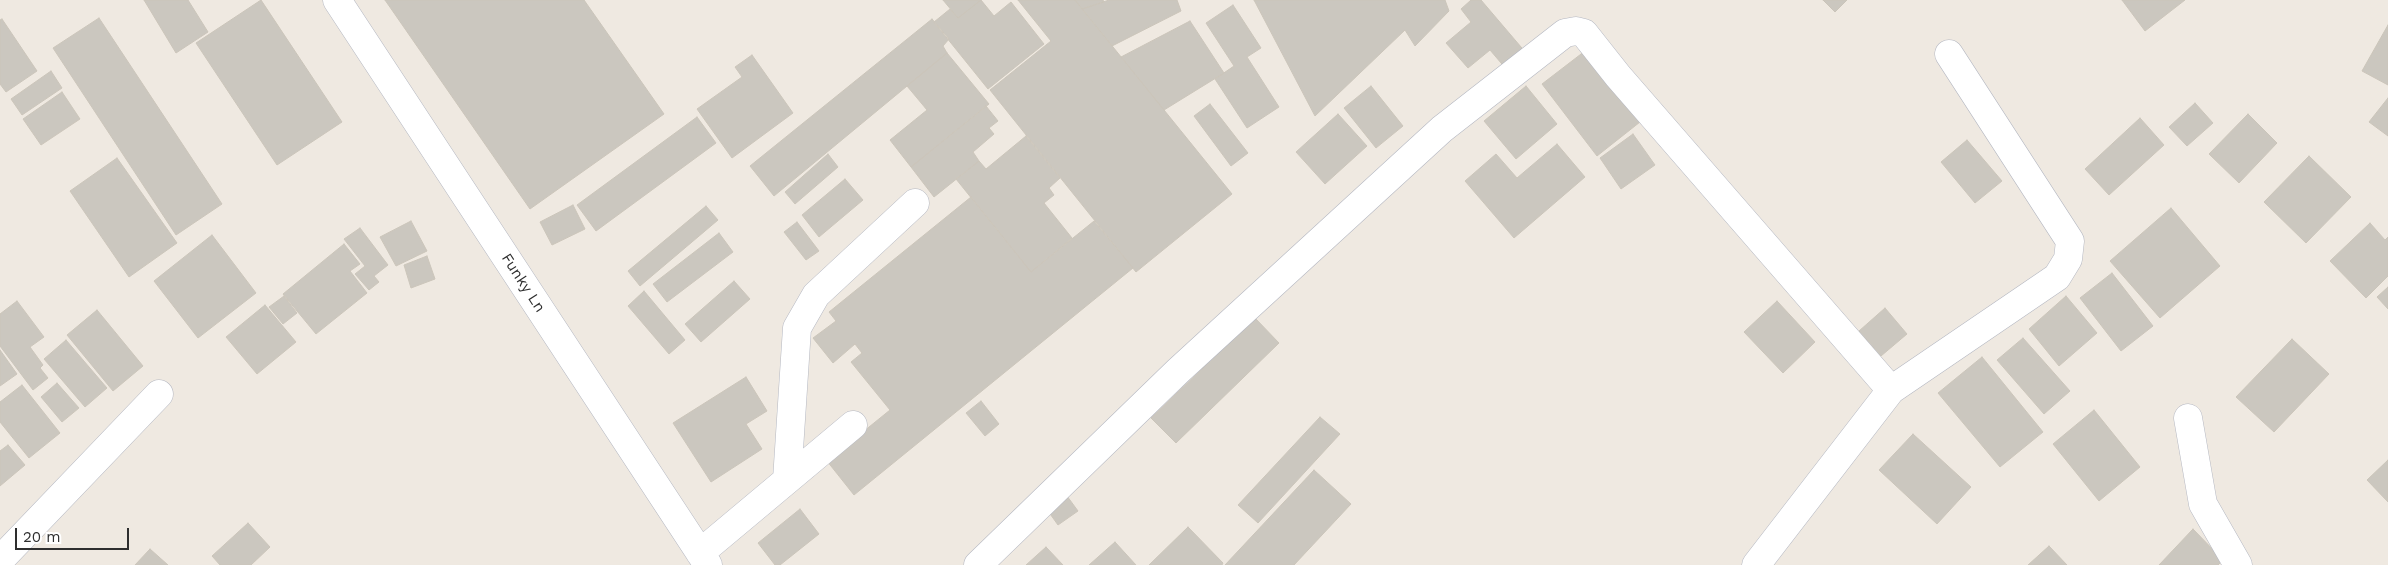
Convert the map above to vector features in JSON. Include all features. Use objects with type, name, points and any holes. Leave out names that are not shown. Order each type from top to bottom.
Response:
[{"type":"street","name":"Funky Ln","points":[[338,0],[704,559]]},
{"type":"street","points":[[978,565],[1178,372],[1442,129],[1565,33],[1576,31],[1584,33],[1618,76],[1891,390]]},
{"type":"street","points":[[1756,565],[1891,390],[2057,277],[2068,259],[2070,241],[1949,54]]},
{"type":"street","points":[[787,480],[797,328],[816,295],[916,203]]},
{"type":"street","points":[[0,560],[160,394]]},
{"type":"street","points":[[2188,418],[2203,504],[2238,565]]},
{"type":"street","points":[[704,559],[787,480],[853,426]]},
{"type":"building","points":[[144,0],[188,0],[208,32],[176,53]]},
{"type":"building","points":[[261,0],[342,122],[277,165],[196,43]]},
{"type":"building","points":[[385,0],[584,0],[664,114],[530,209]]},
{"type":"building","points":[[943,0],[981,0],[958,18]]},
{"type":"building","points":[[981,0],[994,16],[1011,2],[1044,44],[988,89],[934,22],[950,9],[958,18]]},
{"type":"building","points":[[1018,0],[1075,0],[1232,194],[1136,272],[990,90],[1051,41]]},
{"type":"building","points":[[1075,0],[1103,0],[1104,2],[1082,9]]},
{"type":"building","points":[[1109,0],[1177,0],[1181,11],[1112,46],[1082,9]]},
{"type":"building","points":[[1254,0],[1445,0],[1449,11],[1415,46],[1405,30],[1315,116]]},
{"type":"building","points":[[1471,0],[1481,0],[1527,54],[1507,70],[1490,50],[1468,68],[1446,43],[1471,22],[1461,9]]},
{"type":"building","points":[[1823,0],[1847,0],[1835,12]]},
{"type":"building","points":[[2122,0],[2185,0],[2145,31]]},
{"type":"building","points":[[1233,5],[1261,48],[1247,57],[1279,107],[1247,128],[1215,79],[1234,66],[1206,23]]},
{"type":"building","points":[[99,18],[222,204],[176,235],[53,48]]},
{"type":"building","points":[[2,19],[37,71],[6,92],[0,84],[0,20]]},
{"type":"building","points":[[932,19],[949,39],[943,46],[947,53],[774,196],[750,166]]},
{"type":"building","points":[[1190,21],[1224,73],[1164,110],[1121,57]]},
{"type":"building","points":[[2388,25],[2388,85],[2362,71]]},
{"type":"building","points":[[1585,51],[1640,122],[1597,156],[1542,84]]},
{"type":"building","points":[[947,53],[989,104],[911,167],[890,140],[927,110],[907,86]]},
{"type":"building","points":[[752,55],[793,113],[732,158],[697,109],[742,77],[735,67]]},
{"type":"building","points":[[51,71],[62,88],[22,115],[11,99]]},
{"type":"building","points":[[1371,86],[1403,126],[1376,148],[1344,108]]},
{"type":"building","points":[[1526,86],[1557,124],[1516,159],[1484,121]]},
{"type":"building","points":[[62,92],[80,119],[41,145],[23,119]]},
{"type":"building","points":[[2388,98],[2388,136],[2369,122]]},
{"type":"building","points":[[2195,103],[2213,123],[2187,146],[2169,127]]},
{"type":"building","points":[[1210,104],[1248,153],[1231,166],[1194,116]]},
{"type":"building","points":[[986,106],[998,121],[989,128],[994,134],[973,152],[979,161],[934,197],[911,167]]},
{"type":"building","points":[[1338,114],[1367,146],[1325,184],[1296,152]]},
{"type":"building","points":[[2248,114],[2277,143],[2239,183],[2209,154]]},
{"type":"building","points":[[697,117],[716,143],[596,231],[577,205]]},
{"type":"building","points":[[2140,118],[2164,145],[2109,195],[2085,169]]},
{"type":"building","points":[[1633,134],[1655,165],[1621,189],[1600,158]]},
{"type":"building","points":[[1026,136],[1060,178],[1049,188],[1054,195],[1044,203],[1072,238],[1031,272],[956,179],[979,161],[986,169]]},
{"type":"building","points":[[1967,140],[2002,181],[1975,203],[1941,162]]},
{"type":"building","points":[[1557,144],[1585,177],[1514,238],[1465,181],[1496,154],[1517,178]]},
{"type":"building","points":[[828,154],[838,167],[795,204],[785,192]]},
{"type":"building","points":[[2309,156],[2351,197],[2306,243],[2264,202]]},
{"type":"building","points":[[117,158],[177,243],[129,277],[70,191]]},
{"type":"building","points":[[845,179],[863,200],[819,237],[802,215]]},
{"type":"building","points":[[971,197],[1031,272],[1094,221],[1133,268],[854,495],[827,461],[890,410],[851,362],[862,353],[855,344],[833,363],[813,338],[836,321],[829,312]]},
{"type":"building","points":[[573,205],[585,229],[552,245],[540,222]]},
{"type":"building","points":[[706,206],[718,220],[640,286],[628,271]]},
{"type":"building","points":[[2171,208],[2220,266],[2160,318],[2110,261]]},
{"type":"building","points":[[411,221],[427,251],[396,266],[380,237]]},
{"type":"building","points":[[797,222],[819,251],[806,260],[784,232]]},
{"type":"building","points":[[2370,223],[2385,240],[2388,237],[2388,276],[2366,298],[2330,261]]},
{"type":"building","points":[[360,228],[388,265],[374,276],[379,282],[369,290],[355,274],[365,266],[344,239]]},
{"type":"building","points":[[719,233],[733,252],[667,302],[653,284]]},
{"type":"building","points":[[212,235],[256,293],[198,338],[154,281]]},
{"type":"building","points":[[344,244],[360,264],[350,271],[367,293],[316,334],[283,294]]},
{"type":"building","points":[[427,256],[435,279],[411,288],[404,265]]},
{"type":"building","points":[[2112,273],[2153,326],[2121,351],[2080,298]]},
{"type":"building","points":[[734,281],[750,299],[701,342],[685,324]]},
{"type":"building","points":[[2388,287],[2388,309],[2377,297]]},
{"type":"building","points":[[644,291],[685,340],[669,354],[628,306]]},
{"type":"building","points":[[284,296],[297,313],[283,324],[269,307]]},
{"type":"building","points":[[2066,296],[2097,333],[2059,366],[2029,329]]},
{"type":"building","points":[[17,301],[44,337],[30,347],[43,365],[40,368],[48,378],[33,390],[0,346],[0,314]]},
{"type":"building","points":[[1777,301],[1815,342],[1783,373],[1744,332]]},
{"type":"building","points":[[265,305],[296,342],[257,374],[226,337]]},
{"type":"building","points":[[1885,308],[1907,334],[1881,356],[1859,331]]},
{"type":"building","points":[[97,310],[143,366],[113,391],[67,335]]},
{"type":"building","points":[[1255,318],[1279,343],[1176,443],[1151,418]]},
{"type":"building","points":[[2023,338],[2070,391],[2044,414],[1997,360]]},
{"type":"building","points":[[2292,339],[2329,374],[2274,432],[2236,397]]},
{"type":"building","points":[[66,340],[107,388],[85,407],[44,359]]},
{"type":"building","points":[[0,350],[17,374],[0,386]]},
{"type":"building","points":[[1982,357],[2043,432],[2000,467],[1938,393]]},
{"type":"building","points":[[746,377],[767,411],[746,424],[762,449],[711,482],[673,423]]},
{"type":"building","points":[[57,383],[79,408],[62,422],[41,397]]},
{"type":"building","points":[[22,385],[60,433],[29,458],[0,422],[0,402]]},
{"type":"building","points":[[981,401],[999,424],[985,436],[966,413]]},
{"type":"building","points":[[2094,410],[2140,467],[2099,501],[2053,444]]},
{"type":"building","points":[[1320,417],[1340,434],[1258,523],[1238,505]]},
{"type":"building","points":[[1913,434],[1971,487],[1937,524],[1879,470]]},
{"type":"building","points":[[8,445],[25,465],[0,486],[0,451]]},
{"type":"building","points":[[2388,460],[2388,502],[2367,480]]},
{"type":"building","points":[[1314,470],[1351,504],[1294,565],[1225,565]]},
{"type":"building","points":[[1067,496],[1078,511],[1058,525],[1048,511]]},
{"type":"building","points":[[800,509],[819,534],[780,565],[775,565],[758,543]]},
{"type":"building","points":[[248,523],[270,547],[251,565],[220,565],[212,556]]},
{"type":"building","points":[[1188,527],[1223,563],[1222,565],[1149,565]]},
{"type":"building","points":[[2193,529],[2223,560],[2218,565],[2159,565]]},
{"type":"building","points":[[1115,542],[1136,565],[1089,565]]},
{"type":"building","points":[[2049,546],[2067,565],[2028,565]]},
{"type":"building","points":[[1046,547],[1063,565],[1026,565]]},
{"type":"building","points":[[150,549],[168,565],[135,565]]}]
